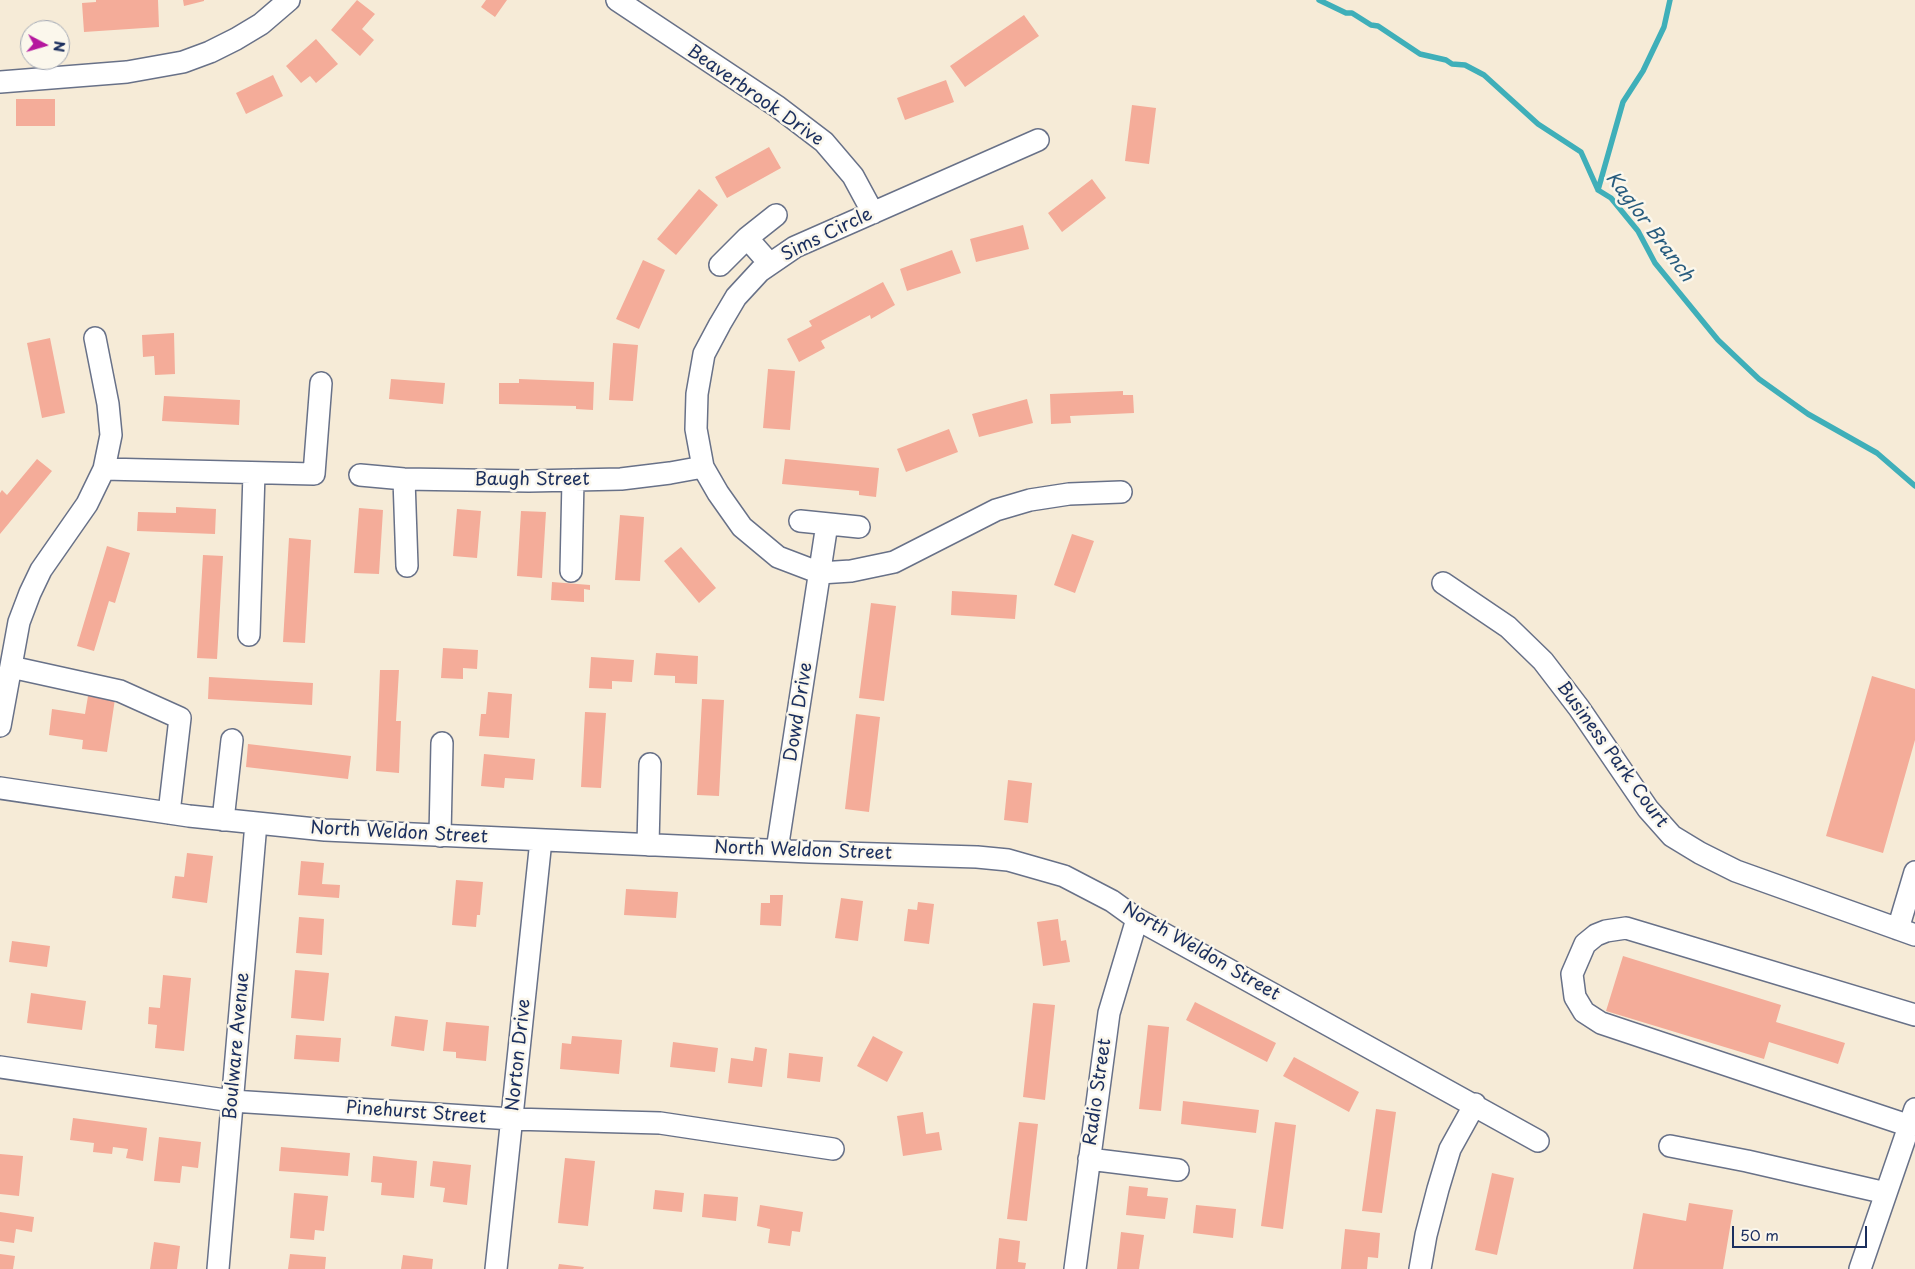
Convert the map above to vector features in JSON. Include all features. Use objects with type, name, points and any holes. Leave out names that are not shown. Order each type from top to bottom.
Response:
[{"type":"street","points":[[0,82],[127,72],[183,62],[210,52],[236,39],[260,24],[289,0]]},
{"type":"street","name":"Beaverbrook Drive","points":[[616,0],[778,107],[824,142],[853,176],[873,213]]},
{"type":"street","name":"Sims Circle","points":[[1038,140],[795,247],[760,271],[736,297],[704,354],[696,394],[696,429],[703,467],[718,493],[742,527],[778,557],[820,573],[851,572],[894,562],[996,510],[1030,500],[1069,494],[1121,492]]},
{"type":"street","points":[[720,265],[746,238],[776,215]]},
{"type":"street","points":[[746,238],[770,264]]},
{"type":"street","points":[[0,726],[19,622],[30,593],[42,570],[87,504],[104,469],[111,435],[108,404],[95,338]]},
{"type":"street","points":[[104,469],[314,474],[321,383]]},
{"type":"street","name":"Baugh Street","points":[[360,475],[404,480],[621,480],[703,467]]},
{"type":"street","points":[[249,635],[254,473]]},
{"type":"street","points":[[404,480],[407,566]]},
{"type":"street","points":[[571,571],[573,480]]},
{"type":"street","points":[[800,521],[859,527]]},
{"type":"street","name":"Dowd Drive","points":[[777,850],[828,524]]},
{"type":"street","name":"Business Park Court","points":[[1443,582],[1508,627],[1543,661],[1579,708],[1648,809],[1672,836],[1736,871],[1907,932]]},
{"type":"street","points":[[11,667],[120,691],[180,718],[168,813]]},
{"type":"street","points":[[223,820],[232,740]]},
{"type":"street","points":[[440,836],[442,743]]},
{"type":"street","points":[[648,845],[650,764]]},
{"type":"street","name":"North Weldon Street","points":[[0,788],[168,813],[325,830],[648,845],[977,857],[1008,860],[1064,876],[1112,901],[1137,919],[1475,1104],[1538,1141]]},
{"type":"street","name":"Boulware Avenue","points":[[218,1269],[256,823]]},
{"type":"street","name":"Norton Drive","points":[[496,1269],[541,840]]},
{"type":"street","points":[[1907,932],[1915,872]]},
{"type":"street","name":"Radio Street","points":[[1075,1269],[1108,1013],[1137,919]]},
{"type":"street","points":[[1860,1269],[1912,1117],[1601,1023],[1584,1012],[1575,998],[1572,974],[1585,944],[1596,935],[1606,931],[1626,928],[1915,1014]]},
{"type":"street","name":"Pinehurst Street","points":[[0,1067],[232,1101],[512,1119],[660,1122],[833,1149]]},
{"type":"street","points":[[1420,1269],[1426,1235],[1448,1157],[1475,1104]]},
{"type":"street","points":[[1670,1146],[1747,1161],[1886,1193]]},
{"type":"street","points":[[1089,1159],[1178,1170]]},
{"type":"building","points":[[96,0],[158,0],[159,27],[84,32],[82,3],[96,2]]},
{"type":"building","points":[[183,0],[204,0],[204,1],[184,6]]},
{"type":"building","points":[[357,0],[375,14],[362,29],[374,40],[360,56],[331,30]]},
{"type":"building","points":[[486,0],[507,0],[495,17],[481,7]]},
{"type":"building","points":[[1024,15],[1039,36],[965,87],[950,66]]},
{"type":"building","points":[[316,39],[338,64],[316,83],[310,76],[301,83],[286,66]]},
{"type":"building","points":[[273,75],[283,96],[246,114],[236,93]]},
{"type":"building","points":[[946,80],[954,102],[905,120],[897,98]]},
{"type":"building","points":[[16,99],[55,99],[55,126],[16,126]]},
{"type":"building","points":[[1132,105],[1156,108],[1149,164],[1125,161]]},
{"type":"building","points":[[769,147],[781,168],[727,198],[715,177]]},
{"type":"building","points":[[1092,179],[1106,198],[1062,232],[1048,213]]},
{"type":"building","points":[[699,189],[718,205],[676,255],[657,239]]},
{"type":"building","points":[[1023,225],[1029,249],[976,262],[970,239]]},
{"type":"building","points":[[952,250],[961,273],[907,291],[900,269]]},
{"type":"building","points":[[643,260],[665,270],[639,329],[616,319]]},
{"type":"building","points":[[883,282],[895,305],[871,319],[870,315],[821,341],[825,348],[799,362],[787,339],[812,326],[809,321]]},
{"type":"building","points":[[174,333],[175,374],[155,375],[154,356],[143,357],[142,335]]},
{"type":"building","points":[[50,338],[65,413],[42,418],[27,343]]},
{"type":"building","points":[[613,343],[638,345],[633,401],[609,400]]},
{"type":"building","points":[[768,369],[795,371],[790,430],[763,428]]},
{"type":"building","points":[[391,379],[445,383],[443,404],[389,399]]},
{"type":"building","points":[[519,379],[594,382],[593,410],[576,409],[576,406],[499,404],[499,383],[519,383]]},
{"type":"building","points":[[1123,391],[1123,395],[1133,395],[1134,413],[1070,416],[1071,423],[1051,424],[1050,394]]},
{"type":"building","points":[[164,396],[240,400],[239,425],[162,421]]},
{"type":"building","points":[[1027,399],[1033,423],[979,437],[972,414]]},
{"type":"building","points":[[949,429],[958,452],[906,472],[897,449]]},
{"type":"building","points":[[37,459],[52,471],[0,534],[0,493],[2,490],[7,495]]},
{"type":"building","points":[[785,459],[879,468],[876,497],[859,495],[859,491],[782,484]]},
{"type":"building","points":[[176,507],[216,509],[215,534],[137,531],[138,512],[176,513]]},
{"type":"building","points":[[359,508],[383,510],[379,574],[354,573]]},
{"type":"building","points":[[457,509],[481,511],[477,558],[453,556]]},
{"type":"building","points":[[521,511],[546,512],[542,578],[517,576]]},
{"type":"building","points":[[620,515],[644,517],[640,581],[615,580]]},
{"type":"building","points":[[1072,534],[1094,541],[1075,593],[1054,585]]},
{"type":"building","points":[[289,538],[311,540],[305,643],[283,642]]},
{"type":"building","points":[[107,546],[130,553],[115,603],[109,601],[94,651],[77,646]]},
{"type":"building","points":[[681,547],[716,588],[699,603],[664,561]]},
{"type":"building","points":[[203,555],[223,556],[217,659],[197,658]]},
{"type":"building","points":[[552,582],[590,585],[590,590],[584,589],[584,602],[551,600]]},
{"type":"building","points":[[952,591],[1017,595],[1015,619],[951,615]]},
{"type":"building","points":[[871,603],[896,606],[884,701],[859,698]]},
{"type":"building","points":[[443,648],[478,650],[477,669],[463,668],[463,679],[441,678]]},
{"type":"building","points":[[656,653],[698,656],[697,684],[675,683],[675,676],[654,675]]},
{"type":"building","points":[[591,657],[634,660],[632,682],[612,681],[612,689],[589,688]]},
{"type":"building","points":[[380,670],[399,670],[396,721],[401,721],[399,773],[376,771]]},
{"type":"building","points":[[1872,676],[1915,689],[1915,740],[1883,853],[1826,836]]},
{"type":"building","points":[[209,677],[313,683],[312,705],[208,699]]},
{"type":"building","points":[[488,692],[512,694],[509,738],[479,736],[481,714],[486,714]]},
{"type":"building","points":[[88,696],[115,699],[107,752],[82,749],[83,740],[49,735],[52,709],[85,714]]},
{"type":"building","points":[[702,699],[724,700],[719,796],[697,795]]},
{"type":"building","points":[[585,712],[606,713],[601,788],[581,787]]},
{"type":"building","points":[[856,714],[880,717],[869,812],[845,809]]},
{"type":"building","points":[[248,744],[351,756],[348,779],[246,767]]},
{"type":"building","points":[[484,754],[535,759],[533,780],[505,778],[504,788],[481,786]]},
{"type":"building","points":[[1008,780],[1032,783],[1028,823],[1004,820]]},
{"type":"building","points":[[187,853],[213,856],[207,903],[172,898],[175,876],[184,877]]},
{"type":"building","points":[[301,861],[324,863],[322,884],[340,885],[339,898],[298,895]]},
{"type":"building","points":[[456,880],[483,882],[480,915],[477,915],[476,927],[452,925]]},
{"type":"building","points":[[626,889],[678,892],[676,918],[624,915]]},
{"type":"building","points":[[770,895],[783,895],[781,926],[760,925],[761,903],[770,903]]},
{"type":"building","points":[[841,898],[863,901],[858,941],[835,938]]},
{"type":"building","points":[[918,902],[934,904],[929,944],[904,941],[908,909],[917,910]]},
{"type":"building","points":[[299,917],[324,919],[322,955],[296,953]]},
{"type":"building","points":[[1058,919],[1061,941],[1066,940],[1070,962],[1043,966],[1037,922]]},
{"type":"building","points":[[12,941],[50,946],[47,967],[9,962]]},
{"type":"building","points":[[1623,956],[1781,1005],[1776,1022],[1845,1043],[1838,1064],[1769,1042],[1764,1059],[1606,1011]]},
{"type":"building","points":[[295,970],[329,973],[324,1021],[291,1018]]},
{"type":"building","points":[[163,975],[191,978],[184,1051],[155,1048],[157,1025],[148,1024],[149,1007],[160,1008]]},
{"type":"building","points":[[31,993],[86,1001],[82,1030],[27,1023]]},
{"type":"building","points":[[1195,1002],[1276,1043],[1267,1062],[1186,1020]]},
{"type":"building","points":[[1033,1003],[1055,1005],[1045,1100],[1023,1097]]},
{"type":"building","points":[[395,1016],[428,1020],[424,1051],[391,1046]]},
{"type":"building","points":[[446,1022],[489,1026],[486,1061],[456,1058],[456,1052],[443,1051]]},
{"type":"building","points":[[1148,1025],[1169,1027],[1161,1111],[1139,1109]]},
{"type":"building","points":[[296,1035],[341,1038],[339,1062],[294,1059]]},
{"type":"building","points":[[572,1036],[622,1040],[619,1074],[560,1069],[562,1043],[571,1044]]},
{"type":"building","points":[[873,1036],[903,1052],[887,1082],[857,1066]]},
{"type":"building","points":[[673,1042],[718,1048],[715,1072],[670,1067]]},
{"type":"building","points":[[755,1047],[767,1049],[762,1087],[728,1083],[731,1058],[753,1061]]},
{"type":"building","points":[[789,1053],[823,1057],[820,1082],[787,1078]]},
{"type":"building","points":[[1294,1057],[1359,1092],[1349,1112],[1283,1076]]},
{"type":"building","points":[[1183,1101],[1259,1110],[1256,1133],[1181,1124]]},
{"type":"building","points":[[1376,1109],[1396,1112],[1382,1213],[1362,1211]]},
{"type":"building","points":[[923,1112],[926,1134],[939,1132],[942,1150],[903,1156],[897,1116]]},
{"type":"building","points":[[73,1118],[147,1128],[143,1161],[126,1158],[128,1149],[113,1147],[112,1154],[93,1152],[94,1143],[70,1140]]},
{"type":"building","points":[[1019,1122],[1038,1124],[1027,1221],[1007,1219]]},
{"type":"building","points":[[1275,1122],[1296,1125],[1283,1229],[1261,1226]]},
{"type":"building","points":[[159,1137],[201,1142],[198,1168],[182,1166],[180,1183],[154,1181]]},
{"type":"building","points":[[281,1147],[350,1153],[348,1176],[279,1171]]},
{"type":"building","points":[[0,1154],[23,1156],[19,1196],[0,1194]]},
{"type":"building","points":[[373,1156],[417,1161],[414,1198],[381,1195],[382,1183],[371,1182]]},
{"type":"building","points":[[565,1158],[595,1161],[588,1226],[558,1223]]},
{"type":"building","points":[[433,1161],[471,1165],[467,1205],[443,1202],[445,1188],[430,1186]]},
{"type":"building","points":[[1492,1173],[1514,1178],[1497,1255],[1475,1250]]},
{"type":"building","points":[[1129,1186],[1148,1188],[1147,1196],[1168,1198],[1165,1219],[1126,1215]]},
{"type":"building","points":[[655,1190],[684,1193],[682,1212],[653,1209]]},
{"type":"building","points":[[294,1193],[328,1196],[324,1231],[315,1230],[314,1240],[290,1238]]},
{"type":"building","points":[[704,1194],[738,1197],[736,1221],[702,1217]]},
{"type":"building","points":[[1689,1203],[1733,1210],[1723,1269],[1633,1269],[1643,1213],[1686,1221]]},
{"type":"building","points":[[760,1205],[803,1212],[800,1232],[792,1231],[790,1246],[768,1243],[770,1229],[757,1226]]},
{"type":"building","points":[[1196,1205],[1236,1209],[1233,1238],[1193,1233]]},
{"type":"building","points":[[0,1212],[34,1217],[32,1232],[16,1229],[14,1243],[0,1241]]},
{"type":"building","points":[[1345,1229],[1380,1233],[1378,1258],[1368,1257],[1367,1269],[1341,1269]]},
{"type":"building","points":[[1121,1232],[1144,1235],[1139,1269],[1117,1269]]},
{"type":"building","points":[[999,1238],[1020,1241],[1018,1262],[1026,1263],[1025,1269],[996,1269]]},
{"type":"building","points":[[154,1242],[180,1246],[177,1269],[150,1269]]},
{"type":"building","points":[[0,1254],[15,1256],[13,1269],[0,1269]]},
{"type":"building","points":[[290,1254],[326,1257],[325,1269],[288,1269]]},
{"type":"building","points":[[403,1255],[433,1259],[432,1269],[401,1269]]},
{"type":"building","points":[[559,1264],[584,1267],[583,1269],[558,1269]]},
{"type":"waterway","name":"Kaglor Branch","points":[[1319,0],[1346,13],[1352,13],[1371,25],[1378,26],[1420,54],[1446,60],[1452,64],[1465,65],[1484,75],[1538,124],[1581,152],[1598,190],[1611,198],[1638,231],[1655,263],[1718,340],[1759,379],[1808,414],[1877,453],[1915,486]]},
{"type":"waterway","points":[[1598,190],[1623,102],[1643,71],[1664,27],[1670,0]]}]
